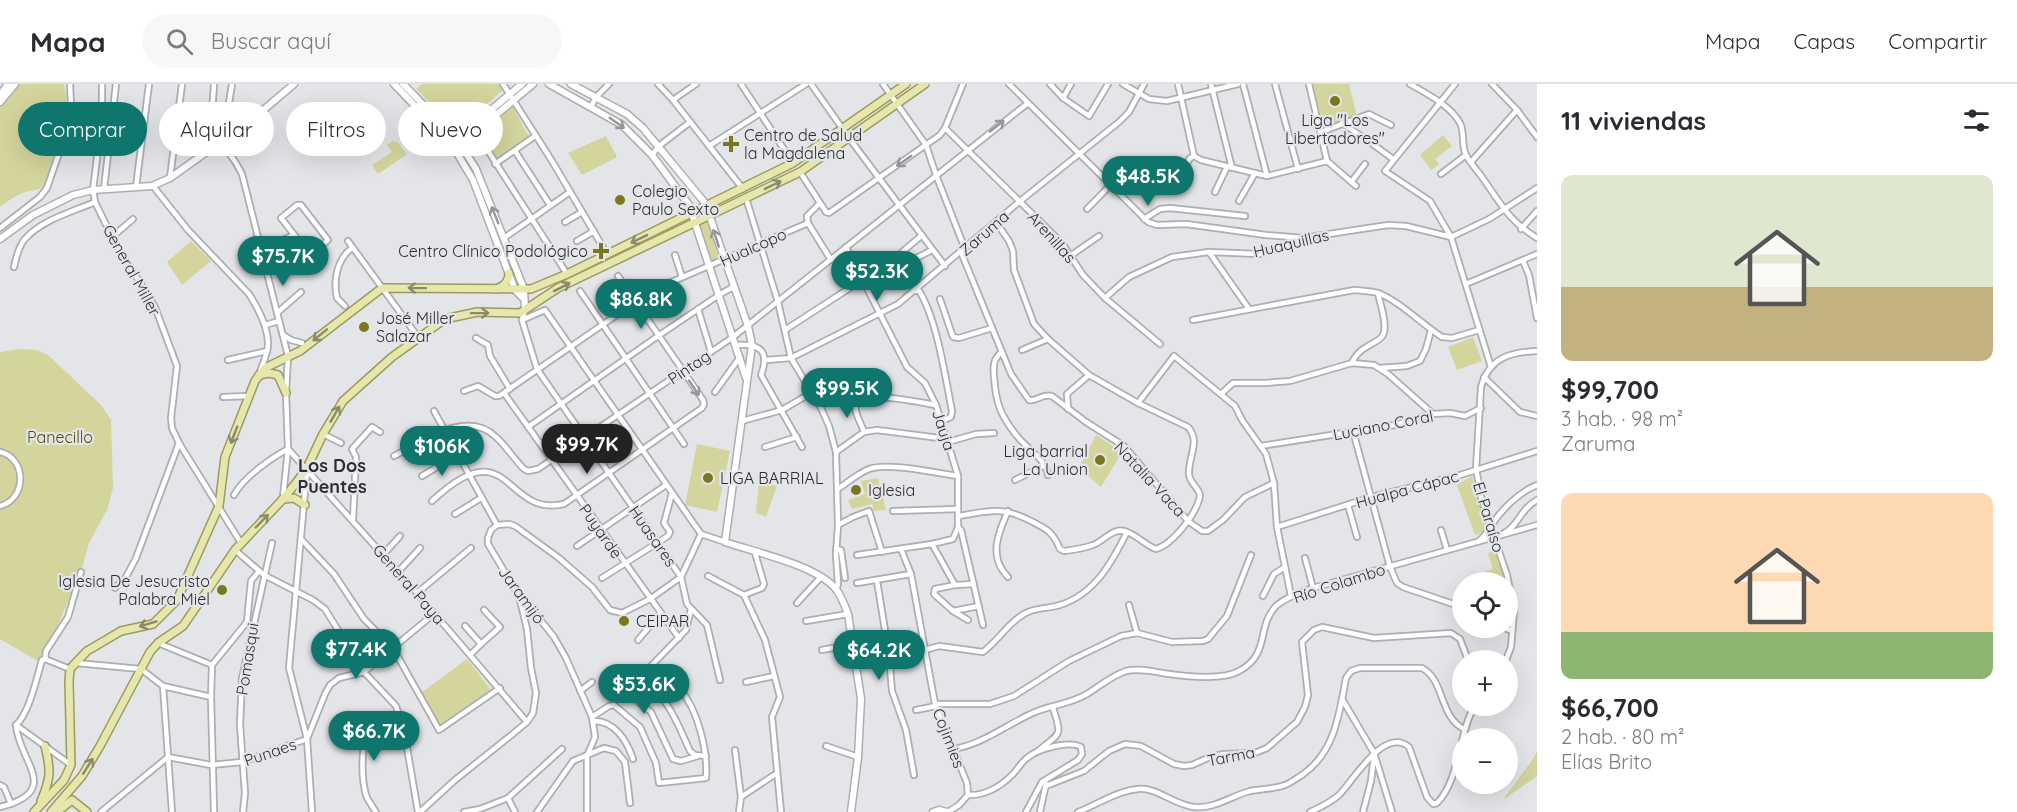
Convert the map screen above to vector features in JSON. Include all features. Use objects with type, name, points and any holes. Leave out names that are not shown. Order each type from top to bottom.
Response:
[{"type":"main road","points":[[36,809],[64,780],[71,765],[69,681],[73,666],[87,651],[112,635],[153,624],[165,614],[181,592],[219,506],[225,457],[249,396],[258,376],[265,368],[300,351],[382,288],[515,290],[537,286],[567,274],[793,163],[906,84]]},
{"type":"main road","points":[[51,812],[82,776],[150,652],[183,626],[235,550],[283,500],[307,468],[323,434],[343,401],[392,357],[445,319],[477,312],[516,314],[558,288],[800,172],[925,84]]},
{"type":"main road","points":[[494,290],[509,280],[509,273]]},
{"type":"main road","points":[[258,376],[269,373],[278,375],[286,393]]},
{"type":"main road","points":[[283,500],[294,498],[305,505]]},
{"type":"main road","points":[[36,809],[50,778],[50,764],[45,746]]},
{"type":"main road","points":[[57,812],[70,800],[87,812]]},
{"type":"street","points":[[0,95],[8,84]]},
{"type":"street","points":[[0,102],[15,84]]},
{"type":"street","points":[[0,228],[47,188],[68,127],[71,106],[70,84]]},
{"type":"street","name":"General Miller","points":[[102,84],[102,117],[93,190],[95,202],[112,237],[148,293],[177,366],[171,418],[172,428],[241,543]]},
{"type":"street","points":[[104,189],[116,84]]},
{"type":"street","points":[[136,187],[149,84]]},
{"type":"street","points":[[170,178],[182,84]]},
{"type":"street","points":[[212,102],[214,84]]},
{"type":"street","points":[[229,102],[232,84]]},
{"type":"street","points":[[273,102],[294,84]]},
{"type":"street","points":[[394,84],[411,102]]},
{"type":"street","points":[[403,84],[421,102]]},
{"type":"street","points":[[502,84],[608,254]]},
{"type":"street","points":[[500,102],[522,84]]},
{"type":"street","points":[[503,109],[533,84]]},
{"type":"street","points":[[549,84],[622,125],[652,155],[689,205],[747,381]]},
{"type":"street","points":[[571,84],[629,116],[643,128],[707,206],[748,326],[752,345],[725,542]]},
{"type":"street","points":[[591,107],[596,97],[609,84]]},
{"type":"street","points":[[658,84],[743,189]]},
{"type":"street","points":[[673,100],[696,84]]},
{"type":"street","points":[[741,84],[793,163]]},
{"type":"street","points":[[709,146],[806,84]]},
{"type":"street","points":[[811,84],[945,266]]},
{"type":"street","name":"Natalia Vaca","points":[[883,84],[926,145],[992,328],[1011,374],[1029,400],[1033,401],[1049,395],[1124,446],[1188,520]]},
{"type":"street","points":[[800,172],[827,213],[940,135],[963,84]]},
{"type":"street","points":[[1009,84],[1144,219],[1157,225],[1186,224],[1266,236],[1303,238]]},
{"type":"street","points":[[1050,84],[1063,98],[1089,116],[1108,84]]},
{"type":"street","points":[[1063,98],[1071,84]]},
{"type":"street","points":[[1123,84],[1139,94],[1158,101],[1182,99],[1238,84]]},
{"type":"street","name":"Zaruma","points":[[765,360],[791,358],[898,304],[1125,117],[1144,84]]},
{"type":"street","points":[[1178,84],[1194,156],[1201,160],[1267,176],[1327,160]]},
{"type":"street","points":[[1211,84],[1230,167],[1215,192]]},
{"type":"street","points":[[1243,84],[1267,176]]},
{"type":"street","points":[[1275,84],[1298,169]]},
{"type":"street","points":[[1308,84],[1327,160],[1356,186]]},
{"type":"street","points":[[1410,84],[1441,103],[1461,126],[1466,155],[1504,210],[1521,229],[1537,238]]},
{"type":"street","points":[[1455,84],[1385,170],[1430,201],[1450,237],[1491,367]]},
{"type":"street","points":[[1492,84],[1517,110],[1537,137]]},
{"type":"street","name":"Pintag","points":[[394,456],[444,431],[464,425],[485,429],[497,437],[519,464],[528,471],[538,469],[748,326],[1028,103]]},
{"type":"street","points":[[1471,162],[1517,110]]},
{"type":"street","points":[[1321,132],[1369,114],[1391,125]]},
{"type":"street","points":[[652,155],[659,146],[690,122]]},
{"type":"street","points":[[1342,123],[1393,159]]},
{"type":"street","name":"Arenillas","points":[[945,128],[1062,243],[1083,275],[1105,298],[1160,344]]},
{"type":"street","points":[[495,164],[535,136]]},
{"type":"street","points":[[515,151],[550,205]]},
{"type":"street","points":[[1441,174],[1466,155]]},
{"type":"street","points":[[0,239],[33,214],[73,195],[93,190],[153,186],[170,178],[200,156]]},
{"type":"street","points":[[231,156],[242,174],[288,356],[286,393],[288,449],[283,500]]},
{"type":"street","points":[[458,156],[475,186],[515,290],[524,299]]},
{"type":"street","points":[[468,156],[478,174],[524,289],[525,310],[522,320]]},
{"type":"street","points":[[490,156],[567,274]]},
{"type":"street","points":[[1176,182],[1190,158],[1194,156]]},
{"type":"street","points":[[464,166],[471,161]]},
{"type":"street","points":[[1086,209],[1132,164]]},
{"type":"street","points":[[1352,181],[1365,165]]},
{"type":"street","points":[[1239,201],[1255,173]]},
{"type":"street","points":[[153,186],[189,230],[249,294],[265,326],[268,343],[258,376]]},
{"type":"street","points":[[1450,237],[1490,219],[1537,188]]},
{"type":"street","points":[[504,238],[570,192]]},
{"type":"street","points":[[746,198],[778,302],[791,358],[829,426],[836,452],[838,489],[836,549],[838,584],[836,590]]},
{"type":"street","points":[[14,267],[21,245],[36,230],[95,202]]},
{"type":"street","points":[[297,267],[328,240],[299,204],[281,218],[310,255]]},
{"type":"street","name":"Hualcopo","points":[[504,393],[635,301],[661,286],[724,261],[808,223],[807,216],[819,204]]},
{"type":"street","points":[[1144,219],[1160,209],[1170,208],[1245,216]]},
{"type":"street","points":[[1521,229],[1537,211]]},
{"type":"street","points":[[566,222],[582,212]]},
{"type":"street","points":[[112,237],[133,219]]},
{"type":"street","points":[[958,516],[986,511],[1008,511],[1049,531],[1056,538],[1060,549],[1064,551],[1093,545],[1114,532],[1128,532],[1156,549],[1166,544],[1188,520],[1196,510],[1200,495],[1189,473],[1195,439],[1193,432],[1188,427],[1138,403],[1089,375],[1048,339],[1029,316],[1014,270],[1013,251],[996,222]]},
{"type":"street","points":[[808,223],[831,260]]},
{"type":"street","name":"Huaquillas","points":[[1105,298],[1129,277],[1165,259],[1209,252],[1259,254],[1299,242],[1303,238],[1388,225],[1406,226],[1450,237]]},
{"type":"street","points":[[577,241],[594,231]]},
{"type":"street","points":[[262,249],[294,235]]},
{"type":"street","points":[[921,236],[901,253],[917,290],[922,295],[933,327],[952,413],[951,417],[942,421]]},
{"type":"street","points":[[1071,256],[1100,236]]},
{"type":"street","points":[[348,241],[418,337]]},
{"type":"street","name":"Jauja","points":[[846,247],[907,367],[925,384],[942,421],[958,476],[958,527],[961,530],[983,625]]},
{"type":"street","points":[[345,306],[337,298],[336,284],[342,257],[352,248]]},
{"type":"street","points":[[905,264],[932,250]]},
{"type":"street","points":[[1209,252],[1249,309]]},
{"type":"street","points":[[1466,284],[1537,254]]},
{"type":"street","points":[[675,255],[682,277]]},
{"type":"street","points":[[1523,261],[1529,275],[1537,318]]},
{"type":"street","points":[[432,501],[448,487],[483,470],[493,472],[531,501],[543,506],[564,504],[701,410],[704,406],[703,400],[618,276]]},
{"type":"street","points":[[785,330],[862,280]]},
{"type":"street","points":[[528,427],[658,336],[734,287]]},
{"type":"street","points":[[1193,320],[1354,290],[1378,293],[1388,298],[1431,330],[1447,338],[1479,330]]},
{"type":"street","points":[[580,291],[684,444]]},
{"type":"street","points":[[278,313],[301,292]]},
{"type":"street","points":[[1352,363],[1360,351],[1380,339],[1384,333],[1378,293]]},
{"type":"street","points":[[940,299],[952,336],[957,339],[992,328]]},
{"type":"street","points":[[698,309],[711,352]]},
{"type":"street","points":[[522,320],[545,310],[701,534],[799,566],[821,577],[836,590],[848,614],[861,699],[858,757],[851,812]]},
{"type":"street","name":"Huasares","points":[[522,320],[537,369],[681,577],[685,599],[691,609],[707,625],[720,680]]},
{"type":"street","points":[[265,326],[279,321]]},
{"type":"street","points":[[933,327],[948,323]]},
{"type":"street","points":[[1221,394],[1233,383],[1290,381],[1352,363],[1380,368],[1407,366],[1420,361],[1431,330]]},
{"type":"street","points":[[283,335],[302,343]]},
{"type":"street","points":[[476,338],[489,345],[490,356],[510,389]]},
{"type":"street","points":[[1022,350],[1048,339]]},
{"type":"street","points":[[736,345],[752,345],[761,350],[765,360],[761,375],[802,447]]},
{"type":"street","points":[[228,360],[267,351]]},
{"type":"street","points":[[1481,408],[1481,387],[1491,367],[1516,352],[1537,351]]},
{"type":"street","points":[[1002,352],[996,357],[993,366],[997,405],[1017,436],[1045,465],[1048,475]]},
{"type":"street","points":[[1138,403],[1172,356],[1177,356],[1235,406],[1270,464],[1274,483],[1277,527],[1291,596]]},
{"type":"street","points":[[715,392],[740,357]]},
{"type":"street","points":[[1380,368],[1433,414]]},
{"type":"street","points":[[1068,409],[1067,394],[1089,375]]},
{"type":"street","points":[[1484,377],[1520,412],[1537,416]]},
{"type":"street","points":[[464,391],[478,386],[495,396],[504,393]]},
{"type":"street","name":"Puyarde","points":[[504,393],[678,638]]},
{"type":"street","points":[[742,421],[783,410],[811,393]]},
{"type":"street","points":[[224,397],[249,396]]},
{"type":"street","points":[[864,432],[855,409],[860,400],[881,396],[936,405]]},
{"type":"street","name":"Luciano Coral","points":[[1261,446],[1395,426],[1433,414],[1450,413],[1465,416],[1481,408]]},
{"type":"street","name":"El Paraíso","points":[[1481,408],[1476,469],[1482,501],[1498,537],[1506,572]]},
{"type":"street","points":[[434,411],[497,525],[509,524],[523,532],[592,586],[607,607],[614,612],[625,612],[650,599],[681,577],[701,534]]},
{"type":"street","points":[[353,520],[356,458],[352,449],[372,427],[380,432]]},
{"type":"street","points":[[836,452],[864,432],[877,430],[948,440],[994,433]]},
{"type":"street","points":[[1353,431],[1390,567],[1397,583],[1452,604]]},
{"type":"street","points":[[323,434],[341,443]]},
{"type":"street","points":[[765,447],[797,437]]},
{"type":"street","points":[[115,588],[126,577],[136,558],[179,443]]},
{"type":"street","points":[[234,495],[238,487],[276,455],[288,449]]},
{"type":"street","name":"General Paya","points":[[288,449],[471,654],[527,722]]},
{"type":"street","name":"Hualpa Cápac","points":[[1277,527],[1372,497],[1457,476],[1537,451]]},
{"type":"street","points":[[0,452],[12,457],[20,470],[21,479],[14,498],[8,504],[0,506]]},
{"type":"street","points":[[422,476],[458,455]]},
{"type":"street","points":[[1015,480],[1045,465]]},
{"type":"street","points":[[838,489],[871,468],[884,466],[958,476]]},
{"type":"street","points":[[307,468],[289,668],[307,739],[312,812]]},
{"type":"street","points":[[1188,520],[1202,531],[1208,531],[1223,520],[1245,497],[1274,483]]},
{"type":"street","points":[[577,546],[666,484]]},
{"type":"street","points":[[1476,542],[1488,533],[1491,525],[1516,497],[1537,485]]},
{"type":"street","points":[[602,578],[670,534],[664,523],[672,493]]},
{"type":"street","points":[[455,514],[481,498]]},
{"type":"street","points":[[1498,537],[1512,528],[1525,508],[1537,500]]},
{"type":"street","points":[[1348,505],[1357,537]]},
{"type":"street","points":[[893,511],[958,509]]},
{"type":"street","points":[[838,525],[869,511],[882,552]]},
{"type":"street","points":[[1008,511],[997,535],[995,546],[1003,573],[1008,577]]},
{"type":"street","name":"Jaramijó","points":[[497,525],[491,530],[488,544],[519,596],[554,637],[566,658],[593,719]]},
{"type":"street","name":"Río Colambo","points":[[953,749],[978,743],[1035,712],[1068,703],[1110,678],[1133,670],[1178,675],[1223,676],[1236,673],[1250,665],[1258,655],[1272,611],[1291,596],[1312,588],[1537,525]]},
{"type":"street","points":[[858,555],[953,539],[958,527]]},
{"type":"street","points":[[1441,530],[1447,550]]},
{"type":"street","points":[[889,656],[944,646],[983,652],[1026,612],[1059,605],[1078,596],[1097,581],[1115,557],[1128,532]]},
{"type":"street","points":[[383,555],[400,536]]},
{"type":"street","points":[[302,539],[334,574],[364,619],[393,648],[438,729],[500,688]]},
{"type":"street","name":"Pomasqui","points":[[243,812],[245,793],[240,696],[250,623],[272,543]]},
{"type":"street","points":[[932,544],[955,585]]},
{"type":"street","points":[[399,572],[420,548]]},
{"type":"street","points":[[417,593],[471,548]]},
{"type":"street","points":[[836,549],[841,550],[845,578]]},
{"type":"street","name":"Cojimies","points":[[901,549],[911,574],[935,705],[967,783],[968,795]]},
{"type":"street","points":[[235,550],[262,573],[325,609],[364,672],[396,706],[403,727],[419,812]]},
{"type":"street","points":[[744,595],[762,588],[765,584],[756,553]]},
{"type":"street","points":[[916,710],[935,705],[990,704],[1014,696],[1069,661],[1121,636],[1137,633],[1172,642],[1208,639],[1227,616],[1251,555]]},
{"type":"street","points":[[1305,558],[1312,588]]},
{"type":"street","points":[[1263,596],[1274,574],[1285,567]]},
{"type":"street","points":[[0,807],[26,797],[33,787],[35,777],[16,732],[16,724],[22,718],[46,651],[68,617],[81,572]]},
{"type":"street","points":[[214,812],[212,665],[250,623],[251,581],[254,575],[262,573]]},
{"type":"street","points":[[857,583],[911,574]]},
{"type":"street","points":[[708,576],[744,595],[765,640],[780,697],[772,715],[781,812]]},
{"type":"street","points":[[797,603],[821,577]]},
{"type":"street","points":[[877,581],[889,656],[892,692],[906,730],[914,775]]},
{"type":"street","points":[[968,620],[953,611],[934,594],[934,591],[955,585],[974,584]]},
{"type":"street","points":[[419,812],[527,722],[535,708],[536,693],[527,629],[519,596]]},
{"type":"street","points":[[1129,605],[1137,633]]},
{"type":"street","points":[[953,611],[979,606]]},
{"type":"street","points":[[593,719],[609,706],[614,705],[640,727],[656,764],[659,783],[706,778],[705,741],[683,693],[652,665],[688,625],[691,609]]},
{"type":"street","points":[[471,654],[500,627],[484,610]]},
{"type":"street","name":"Punaes","points":[[168,757],[213,765],[243,762],[307,739],[330,685],[339,678],[364,672],[435,613]]},
{"type":"street","points":[[638,640],[661,613]]},
{"type":"street","points":[[806,621],[848,614]]},
{"type":"street","points":[[465,626],[481,644]]},
{"type":"street","name":"Tarma","points":[[1046,786],[1084,771],[1109,751],[1125,744],[1141,746],[1174,764],[1184,766],[1210,757],[1256,753],[1267,748],[1297,722],[1305,707],[1308,695],[1302,642],[1314,630],[1322,627],[1374,638],[1451,633],[1460,639],[1464,650]]},
{"type":"street","points":[[158,644],[212,665]]},
{"type":"street","points":[[822,651],[853,644]]},
{"type":"street","points":[[45,659],[73,666],[141,669],[163,686],[211,696]]},
{"type":"street","points":[[1078,812],[1122,792],[1139,789],[1153,791],[1181,805],[1196,807],[1210,806],[1249,791],[1290,783],[1308,771],[1325,753],[1336,729],[1346,678],[1351,671],[1360,668],[1422,668],[1429,672],[1434,677],[1452,720],[1456,726],[1461,728]]},
{"type":"street","points":[[746,682],[774,676]]},
{"type":"street","points":[[698,756],[690,751],[668,703],[659,693],[639,680],[625,691],[651,712],[673,759],[681,761],[706,756]]},
{"type":"street","points":[[580,691],[592,682]]},
{"type":"street","points":[[163,686],[172,812]]},
{"type":"street","points":[[1342,699],[1374,753],[1392,812]]},
{"type":"street","points":[[927,806],[933,812],[939,810],[948,812],[968,795],[989,792],[1011,777],[1022,762],[1058,735],[1053,708]]},
{"type":"street","points":[[586,812],[587,756],[595,737],[593,719]]},
{"type":"street","points":[[593,719],[605,722],[619,732],[630,749],[633,759]]},
{"type":"street","points":[[16,724],[71,765]]},
{"type":"street","points":[[376,812],[366,795],[363,771],[366,740],[371,731],[380,727],[403,727]]},
{"type":"street","points":[[1310,812],[1332,801],[1374,753],[1389,743],[1402,741],[1409,747],[1427,797],[1433,804],[1440,800],[1452,773]]},
{"type":"street","points":[[1026,812],[1039,785],[1077,760],[1082,754],[1081,747],[1074,744],[1061,745],[1036,753]]},
{"type":"street","points":[[826,746],[858,757]]},
{"type":"street","points":[[537,812],[573,761],[604,748],[616,751],[625,762],[630,803]]},
{"type":"street","points":[[464,812],[480,810],[508,798],[562,749]]},
{"type":"street","points":[[735,750],[741,797],[739,812]]},
{"type":"street","points":[[1363,812],[1371,781],[1374,753]]},
{"type":"street","points":[[101,812],[168,757]]},
{"type":"street","points":[[741,797],[777,773]]},
{"type":"street","points":[[1040,812],[1048,779]]},
{"type":"street","points":[[0,784],[4,787],[11,804]]},
{"type":"street","points":[[508,798],[515,812]]},
{"type":"green space","points":[[17,84],[64,84],[66,102],[18,102],[18,156],[56,156],[43,187],[20,194],[0,207],[0,105]]},
{"type":"green space","points":[[422,84],[499,84],[503,90],[489,102],[430,102],[416,89]]},
{"type":"green space","name":"Liga \"Los Libertadores\"","points":[[1313,84],[1349,84],[1357,117],[1323,125]]},
{"type":"green space","points":[[512,105],[530,139],[497,161],[494,156],[503,156],[503,112]]},
{"type":"green space","points":[[1443,135],[1452,146],[1435,159],[1439,164],[1431,170],[1420,155]]},
{"type":"green space","points":[[606,136],[617,157],[582,175],[568,153]]},
{"type":"green space","points":[[393,141],[398,143],[398,156],[404,156],[378,174],[372,165],[392,152],[387,145]]},
{"type":"green space","points":[[707,219],[719,258],[713,262],[698,223]]},
{"type":"green space","points":[[191,241],[211,261],[182,285],[167,262]]},
{"type":"green space","points":[[1473,337],[1482,361],[1457,370],[1448,347]]},
{"type":"green space","name":"Panecillo","points":[[20,349],[37,350],[48,355],[101,405],[111,420],[113,488],[107,510],[89,543],[81,572],[41,663],[0,639],[0,352]]},
{"type":"green space","name":"Liga barrial La Union","points":[[1096,435],[1122,452],[1101,487],[1079,468]]},
{"type":"green space","name":"LIGA BARRIAL","points":[[697,444],[730,451],[717,512],[685,505]]},
{"type":"green space","points":[[1472,476],[1487,531],[1475,535],[1457,485]]},
{"type":"green space","points":[[878,478],[880,489],[883,490],[886,510],[874,511],[872,504],[852,509],[848,500],[865,494],[861,481]]},
{"type":"green space","points":[[759,482],[777,486],[766,517],[756,513]]},
{"type":"green space","points":[[1495,547],[1503,572],[1483,572],[1493,569],[1488,554]]},
{"type":"green space","points":[[467,659],[491,690],[440,727],[421,693]]},
{"type":"green space","points":[[1537,751],[1537,776],[1518,789],[1518,779]]},
{"type":"place","name":"Liga \"Los Libertadores\"","points":[[1335,101]]},
{"type":"place","name":"Centro de Salud la Magdalena","points":[[731,144]]},
{"type":"place","name":"Colegio Paulo Sexto","points":[[620,200]]},
{"type":"place","name":"Centro Clínico Podológico","points":[[601,251]]},
{"type":"place","name":"José Miller Salazar","points":[[364,327]]},
{"type":"place","name":"Liga barrial La Union","points":[[1100,460]]},
{"type":"place","name":"LIGA BARRIAL","points":[[708,478]]},
{"type":"place","name":"Iglesia","points":[[856,490]]},
{"type":"place","name":"Iglesia De Jesucristo Palabra Miel","points":[[222,590]]},
{"type":"place","name":"CEIPAR","points":[[624,621]]},
{"type":"district","name":"Los Dos Puentes","points":[[332,476]]}]
